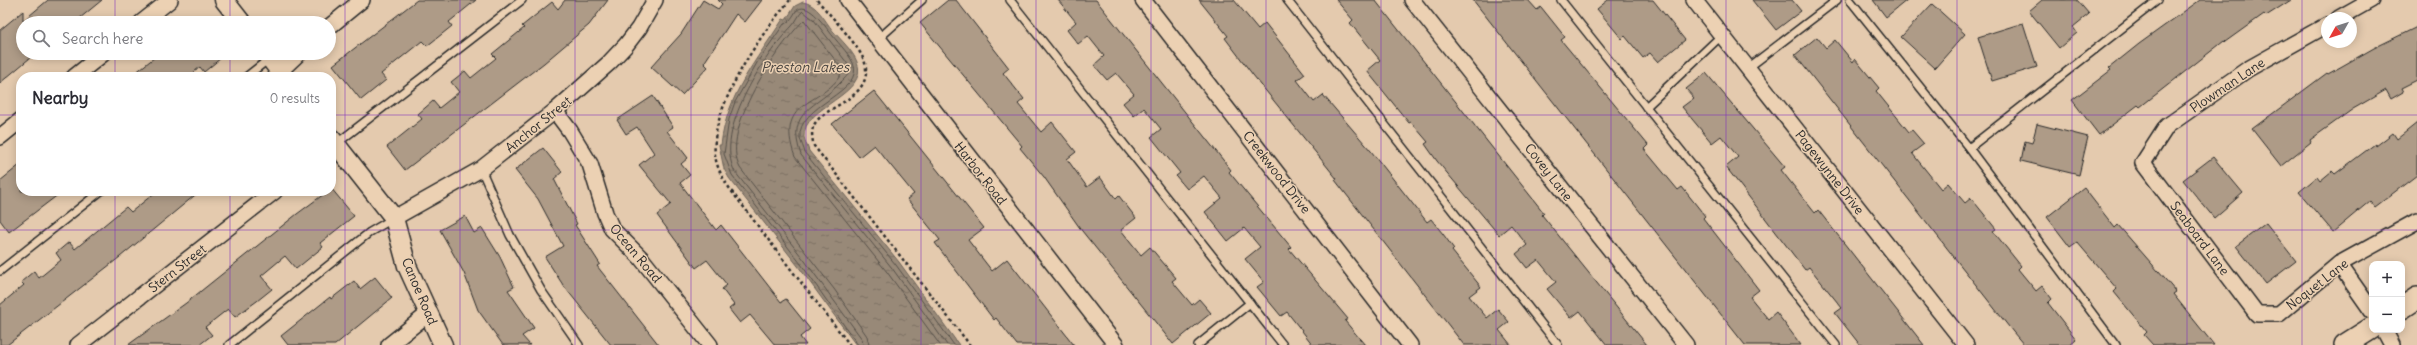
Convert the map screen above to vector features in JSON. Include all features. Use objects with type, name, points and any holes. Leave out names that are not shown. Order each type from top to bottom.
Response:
[{"type":"main road","points":[[2405,306],[2417,298]]},
{"type":"main road","points":[[2345,345],[2369,330]]},
{"type":"street","points":[[150,16],[170,0]]},
{"type":"street","points":[[224,0],[237,16]]},
{"type":"street","points":[[336,20],[362,0]]},
{"type":"street","name":"Anchor Street","points":[[394,218],[481,168],[555,111],[609,63],[626,45],[639,28],[655,0]]},
{"type":"street","name":"Harbor Road","points":[[848,0],[877,40],[1116,345]]},
{"type":"street","name":"Creekwood Drive","points":[[1143,0],[1410,345]]},
{"type":"street","name":"Covey Lane","points":[[1412,0],[1686,345]]},
{"type":"street","name":"Pagewynne Drive","points":[[1694,0],[1966,345]]},
{"type":"street","points":[[2350,12],[2371,0]]},
{"type":"street","name":"Plowman Lane","points":[[2143,163],[2167,126],[2248,69],[2321,28]]},
{"type":"street","points":[[80,72],[95,60]]},
{"type":"street","points":[[275,65],[285,60]]},
{"type":"street","name":"Ocean Road","points":[[555,111],[570,131],[590,164],[605,213],[612,229],[641,258],[710,345]]},
{"type":"street","points":[[0,137],[16,124]]},
{"type":"street","name":"Canoe Road","points":[[336,147],[394,218],[407,266],[443,345]]},
{"type":"street","name":"Seaboard Lane","points":[[2143,163],[2256,314]]},
{"type":"street","name":"Stern Street","points":[[78,345],[269,196]]},
{"type":"street","name":"Noquet Lane","points":[[2256,314],[2279,314],[2339,264],[2417,221]]},
{"type":"street","points":[[2339,264],[2369,307]]},
{"type":"street","points":[[389,345],[429,313]]},
{"type":"street","points":[[2386,333],[2392,345]]},
{"type":"lane","points":[[336,141],[522,0]]},
{"type":"lane","points":[[877,40],[922,0]]},
{"type":"lane","points":[[1010,0],[1283,345]]},
{"type":"lane","points":[[1287,0],[1558,345]]},
{"type":"lane","points":[[1561,0],[1836,345]]},
{"type":"lane","points":[[1748,68],[1837,0]]},
{"type":"lane","points":[[1850,0],[1969,148],[2116,345]]},
{"type":"lane","points":[[1969,148],[2158,0]]},
{"type":"lane","points":[[1646,107],[1722,35]]},
{"type":"lane","points":[[258,72],[275,65]]},
{"type":"lane","points":[[481,168],[510,235],[541,290],[579,345]]},
{"type":"lane","points":[[0,271],[95,196]]},
{"type":"lane","points":[[229,345],[370,232],[394,218]]},
{"type":"lane","points":[[1198,345],[1250,303]]},
{"type":"path","points":[[790,0],[754,50],[723,105],[716,135],[717,164],[728,186],[850,345]]},
{"type":"path","points":[[817,0],[862,56],[866,72],[860,88],[814,124],[812,136],[814,146],[970,345]]},
{"type":"water","name":"Preston Lakes","points":[[803,2],[808,3],[817,9],[833,31],[850,50],[857,62],[858,73],[854,83],[845,92],[823,108],[806,126],[804,137],[809,151],[899,262],[959,345],[856,345],[798,266],[729,178],[724,169],[719,145],[721,145],[729,110],[736,94],[753,64],[783,19],[786,20],[795,6]]},
{"type":"building","points":[[48,0],[102,0],[83,16],[29,16]]},
{"type":"building","points":[[417,0],[476,0],[449,22],[452,26],[427,46],[422,41],[381,74],[386,80],[361,100],[333,65]]},
{"type":"building","points":[[565,0],[608,0],[589,25],[544,63],[405,170],[387,147],[422,119],[418,114],[433,101],[439,108],[459,92],[451,82],[465,71],[471,78],[496,58],[492,54],[524,28],[522,26],[552,2],[558,9]]},
{"type":"building","points":[[703,0],[718,9],[722,4],[718,0],[762,0],[745,22],[736,14],[704,63],[708,67],[682,95],[651,67],[681,34]]},
{"type":"building","points":[[948,0],[956,0],[1009,68],[1003,73],[1024,99],[1018,104],[1041,132],[1052,122],[1076,152],[1067,159],[1087,187],[1100,177],[1116,199],[1119,196],[1136,218],[1121,230],[1141,255],[1150,247],[1176,278],[1172,281],[1192,305],[1199,299],[1211,313],[1173,344],[1082,231],[1044,177],[1020,148],[1022,146],[920,23]]},
{"type":"building","points":[[1058,0],[1096,0],[1231,170],[1229,172],[1291,247],[1289,249],[1348,319],[1345,321],[1365,345],[1313,345],[1287,312],[1281,316],[1257,287],[1264,282],[1245,259],[1260,247],[1244,228],[1228,241],[1205,212],[1222,198],[1204,176],[1187,189],[1176,176],[1180,173],[1151,137],[1161,129],[1144,108],[1134,116],[1123,103],[1134,94],[1116,73],[1107,80],[1094,65],[1104,56],[1088,36],[1078,44],[1067,30],[1076,22]]},
{"type":"building","points":[[1199,0],[1234,0],[1258,29],[1265,23],[1305,74],[1297,80],[1314,102],[1323,95],[1371,151],[1427,222],[1431,219],[1443,234],[1454,249],[1452,251],[1481,287],[1469,296],[1487,318],[1498,309],[1509,322],[1499,330],[1511,345],[1464,345],[1335,180],[1337,179],[1253,75],[1225,38],[1228,36]]},
{"type":"building","points":[[1336,0],[1375,0],[1544,213],[1542,215],[1647,345],[1607,345],[1580,311],[1571,318],[1547,289],[1556,282],[1538,260],[1527,268],[1516,254],[1527,245],[1511,225],[1499,235],[1437,161],[1425,144],[1428,142],[1411,122],[1409,123],[1367,71],[1380,60],[1350,23],[1353,20]]},
{"type":"building","points":[[1473,0],[1528,0],[1537,10],[1541,7],[1565,37],[1561,40],[1648,145],[1644,149],[1678,190],[1682,187],[1705,216],[1703,218],[1759,290],[1750,297],[1768,319],[1776,312],[1801,345],[1745,345]]},
{"type":"building","points":[[1608,0],[1653,0],[1685,40],[1658,62],[1650,53],[1643,58],[1625,36],[1622,39],[1597,9]]},
{"type":"building","points":[[1752,0],[1792,0],[1801,11],[1776,30]]},
{"type":"building","points":[[1873,0],[1907,0],[1886,17]]},
{"type":"building","points":[[2042,0],[2077,0],[2089,14],[2073,27],[2077,33],[2059,48],[2029,11]]},
{"type":"building","points":[[2200,0],[2291,0],[2266,16],[2264,14],[2225,42],[2224,41],[2140,107],[2138,105],[2099,135],[2072,100],[2111,70],[2109,68],[2139,44]]},
{"type":"building","points":[[1932,4],[1965,34],[1935,68],[1901,37]]},
{"type":"building","points":[[23,11],[23,16],[17,16]]},
{"type":"building","points":[[16,17],[16,60],[28,60],[0,83],[0,30]]},
{"type":"building","points":[[2023,23],[2037,67],[1992,81],[1978,37]]},
{"type":"building","points":[[2417,27],[2417,80],[2401,88],[2403,92],[2391,99],[2386,90],[2353,109],[2310,140],[2311,142],[2281,166],[2252,129],[2327,73],[2328,74],[2374,48]]},
{"type":"building","points":[[1817,37],[1826,48],[1835,40],[1853,62],[1855,59],[1879,88],[1876,91],[1909,132],[1912,130],[1924,144],[1912,153],[1941,189],[1948,183],[1965,203],[1971,198],[1996,229],[1993,231],[2021,266],[2018,269],[2036,291],[2042,286],[2052,299],[2048,303],[2076,339],[2069,345],[2024,345],[2013,332],[1795,55]]},
{"type":"building","points":[[151,60],[219,60],[204,72],[200,67],[194,72],[136,72]]},
{"type":"building","points":[[1706,73],[1785,167],[1781,170],[1815,213],[1818,210],[1924,345],[1860,345],[1835,313],[1842,308],[1809,267],[1805,270],[1726,167],[1738,157],[1721,136],[1712,143],[1682,107],[1694,98],[1686,89]]},
{"type":"building","points":[[874,91],[984,228],[968,240],[992,271],[1007,259],[1074,345],[1017,345],[996,318],[994,320],[935,243],[940,240],[907,199],[914,194],[874,145],[859,157],[832,124]]},
{"type":"building","points":[[653,96],[673,127],[667,131],[688,158],[681,164],[690,175],[680,183],[716,230],[721,225],[781,302],[786,299],[810,329],[800,337],[806,345],[775,345],[750,315],[740,323],[729,309],[734,305],[722,289],[727,285],[707,260],[696,268],[657,215],[671,204],[639,165],[654,153],[637,127],[626,134],[617,120]]},
{"type":"building","points":[[2417,123],[2417,175],[2375,207],[2370,201],[2333,232],[2299,192],[2317,177],[2320,181],[2332,171],[2335,174],[2375,144],[2376,146],[2393,133],[2397,139]]},
{"type":"building","points":[[2037,124],[2088,137],[2079,175],[2021,161],[2025,141],[2032,143]]},
{"type":"building","points":[[543,148],[562,172],[554,179],[577,224],[575,225],[600,264],[597,266],[659,345],[611,345],[563,285],[545,257],[563,246],[538,199],[515,170]]},
{"type":"building","points":[[2213,157],[2243,193],[2214,218],[2183,180]]},
{"type":"building","points":[[16,168],[16,196],[56,196],[9,232],[0,220],[0,181]]},
{"type":"building","points":[[2084,188],[2115,228],[2118,225],[2176,292],[2173,294],[2214,345],[2153,345],[2144,335],[2147,332],[2114,292],[2117,289],[2077,242],[2070,247],[2047,217]]},
{"type":"building","points":[[336,194],[354,216],[320,243],[323,247],[296,269],[285,256],[261,276],[272,289],[235,317],[228,309],[205,327],[212,335],[199,345],[128,345],[186,303],[321,196],[336,196]]},
{"type":"building","points":[[151,196],[194,196],[120,257],[7,345],[0,345],[0,305],[24,285],[21,282],[34,271],[39,278],[61,260],[56,253],[69,242],[75,249],[126,207],[131,212]]},
{"type":"building","points":[[465,216],[474,233],[482,228],[500,257],[514,287],[508,290],[534,328],[522,336],[530,345],[503,345],[478,310],[464,273],[440,230]]},
{"type":"building","points":[[2266,223],[2296,261],[2266,284],[2236,246]]},
{"type":"building","points":[[375,277],[392,298],[335,345],[288,345],[281,336],[330,297],[331,299],[354,281],[360,289]]}]
